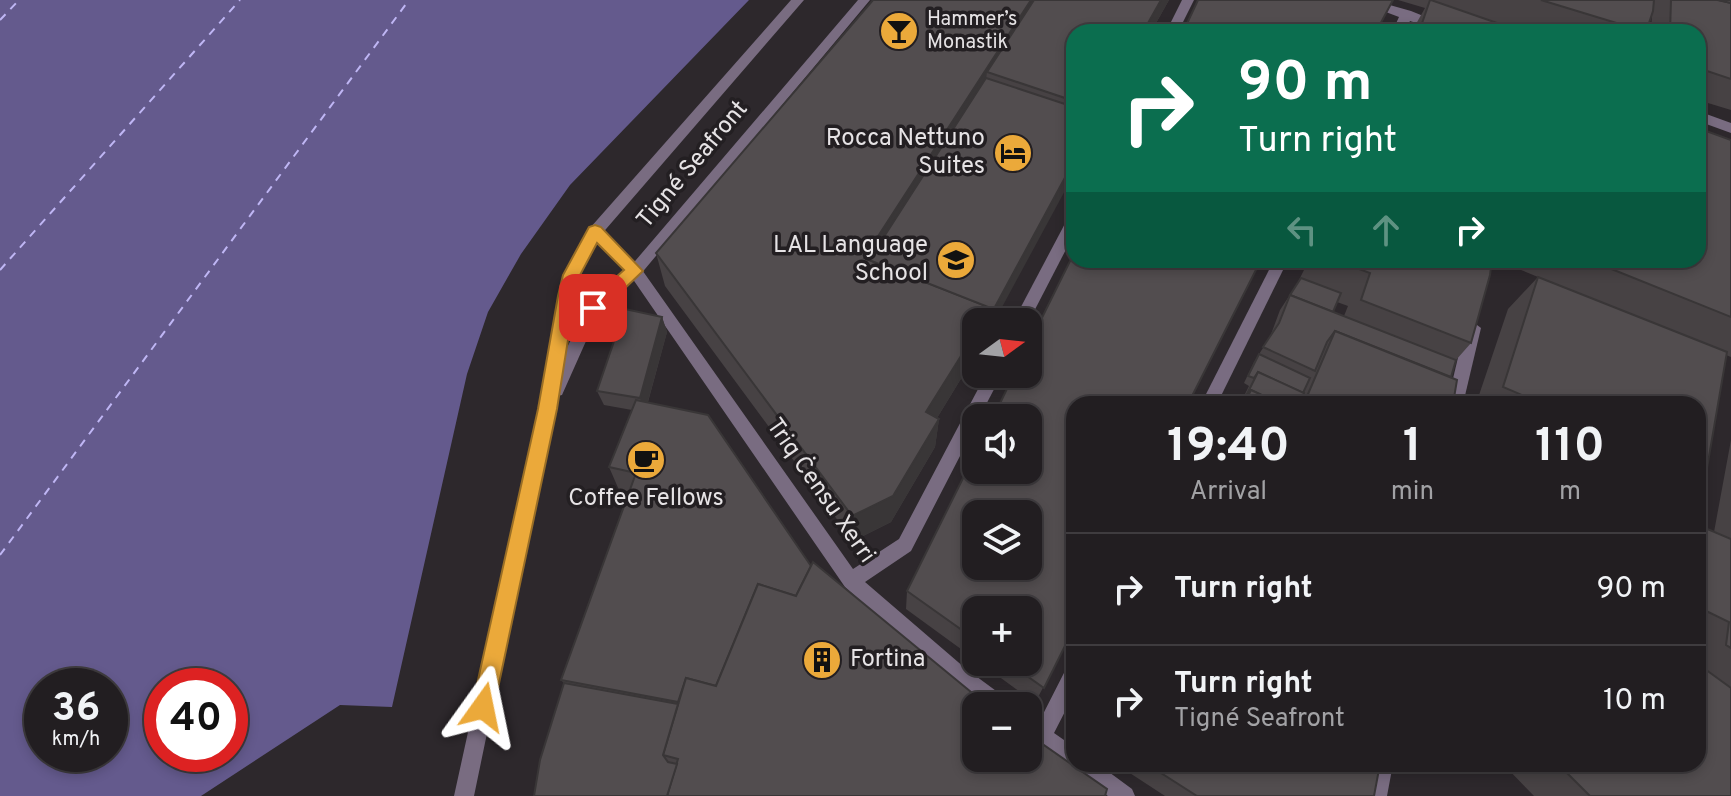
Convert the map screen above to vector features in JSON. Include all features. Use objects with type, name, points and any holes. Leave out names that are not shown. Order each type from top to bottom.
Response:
[{"type":"street","name":"Tigné Seafront","points":[[464,796],[547,409],[572,275],[595,232],[798,0]]},
{"type":"street","name":"Tigné Seafront","points":[[547,409],[593,308],[635,271],[864,0]]},
{"type":"street","points":[[1176,24],[1188,0]]},
{"type":"street","points":[[1360,0],[1435,24]]},
{"type":"street","points":[[1402,24],[1407,14]]},
{"type":"street","points":[[1706,119],[1731,128]]},
{"type":"street","name":"Triq Ċensu Xerri","points":[[595,232],[635,271],[851,581],[981,692]]},
{"type":"street","points":[[1028,308],[1066,235]]},
{"type":"street","points":[[1213,396],[1277,268]]},
{"type":"street","points":[[1457,396],[1476,314]]},
{"type":"street","points":[[851,581],[905,545],[987,388]]},
{"type":"street","points":[[1042,721],[1066,686]]},
{"type":"street","points":[[1042,736],[1066,753]]},
{"type":"street","points":[[1092,772],[1125,796]]},
{"type":"street","points":[[1377,796],[1382,772]]},
{"type":"shaded area","points":[[0,0],[749,0],[570,185],[521,254],[488,312],[467,374],[392,707],[340,705],[248,765],[248,668],[144,668],[144,772],[238,772],[201,796],[0,796]]},
{"type":"building","points":[[873,0],[1031,0],[864,258],[991,308],[962,308],[962,354],[926,412],[939,419],[893,496],[852,516],[656,253]]},
{"type":"building","points":[[1034,0],[1161,0],[1148,24],[1066,24],[1066,98],[987,72]]},
{"type":"building","points":[[1198,0],[1393,0],[1380,24],[1187,24]]},
{"type":"building","points":[[1431,0],[1500,24],[1422,24]]},
{"type":"building","points":[[1541,0],[1654,0],[1649,24],[1620,24]]},
{"type":"building","points":[[1671,0],[1731,3],[1731,79],[1706,71],[1706,24],[1670,24]]},
{"type":"building","points":[[986,78],[1066,104],[1066,176],[994,308],[869,260]]},
{"type":"building","points":[[1706,131],[1731,140],[1731,317],[1609,268],[1706,268]]},
{"type":"building","points":[[1067,268],[1257,268],[1192,396],[1066,396],[1066,644],[1044,688],[1027,676],[1042,676],[1042,596],[962,596],[962,630],[907,591],[962,480],[962,484],[1042,484],[1042,404],[1000,404],[1007,388],[1042,388],[1042,318]]},
{"type":"building","points":[[1357,268],[1491,268],[1471,343],[1361,300],[1370,273]]},
{"type":"building","points":[[1538,277],[1727,352],[1706,474],[1706,396],[1524,396],[1503,387]]},
{"type":"building","points":[[1301,278],[1341,293],[1333,312],[1290,295]]},
{"type":"building","points":[[1290,295],[1456,360],[1451,377],[1335,331],[1315,371],[1263,347],[1279,323]]},
{"type":"building","points":[[625,309],[662,317],[640,398],[597,391]]},
{"type":"building","points":[[1335,331],[1457,380],[1454,396],[1307,396]]},
{"type":"building","points":[[1259,354],[1310,378],[1303,393],[1258,372],[1254,378],[1248,376]]},
{"type":"building","points":[[1258,372],[1304,393],[1303,396],[1264,396],[1251,390],[1246,396]]},
{"type":"building","points":[[1251,390],[1264,396],[1248,396]]},
{"type":"building","points":[[636,400],[708,415],[811,566],[796,596],[758,584],[716,686],[686,678],[678,702],[561,680],[636,473],[609,467]]},
{"type":"building","points":[[1706,528],[1731,539],[1731,648],[1726,645],[1729,622],[1706,611]]},
{"type":"building","name":"Fortina","points":[[813,562],[971,692],[962,692],[962,772],[1042,772],[1042,744],[1066,760],[1066,772],[1083,772],[1107,789],[1105,796],[667,796],[678,759],[663,755],[686,678],[716,686],[758,584],[796,596]]},
{"type":"building","points":[[1706,670],[1731,688],[1731,796],[1590,796],[1566,772],[1706,772]]},
{"type":"building","points":[[564,683],[678,704],[663,755],[668,762],[677,764],[667,796],[534,796],[540,760]]},
{"type":"building","points":[[1160,772],[1378,772],[1374,796],[1197,796]]},
{"type":"ferry route","points":[[0,20],[19,0]]},
{"type":"ferry route","points":[[0,270],[240,0]]},
{"type":"ferry route","points":[[0,555],[409,0]]},
{"type":"place","name":"Hammer’s Monastik","points":[[899,31]]},
{"type":"place","name":"Rocca Nettuno Suites","points":[[1013,153]]},
{"type":"place","name":"LAL Language School","points":[[956,260]]},
{"type":"place","name":"Coffee Fellows","points":[[646,460]]},
{"type":"place","name":"Fortina","points":[[822,660]]},
{"type":"route","points":[[483,707],[547,409],[562,317],[572,275],[595,232],[635,271],[593,308]]}]
